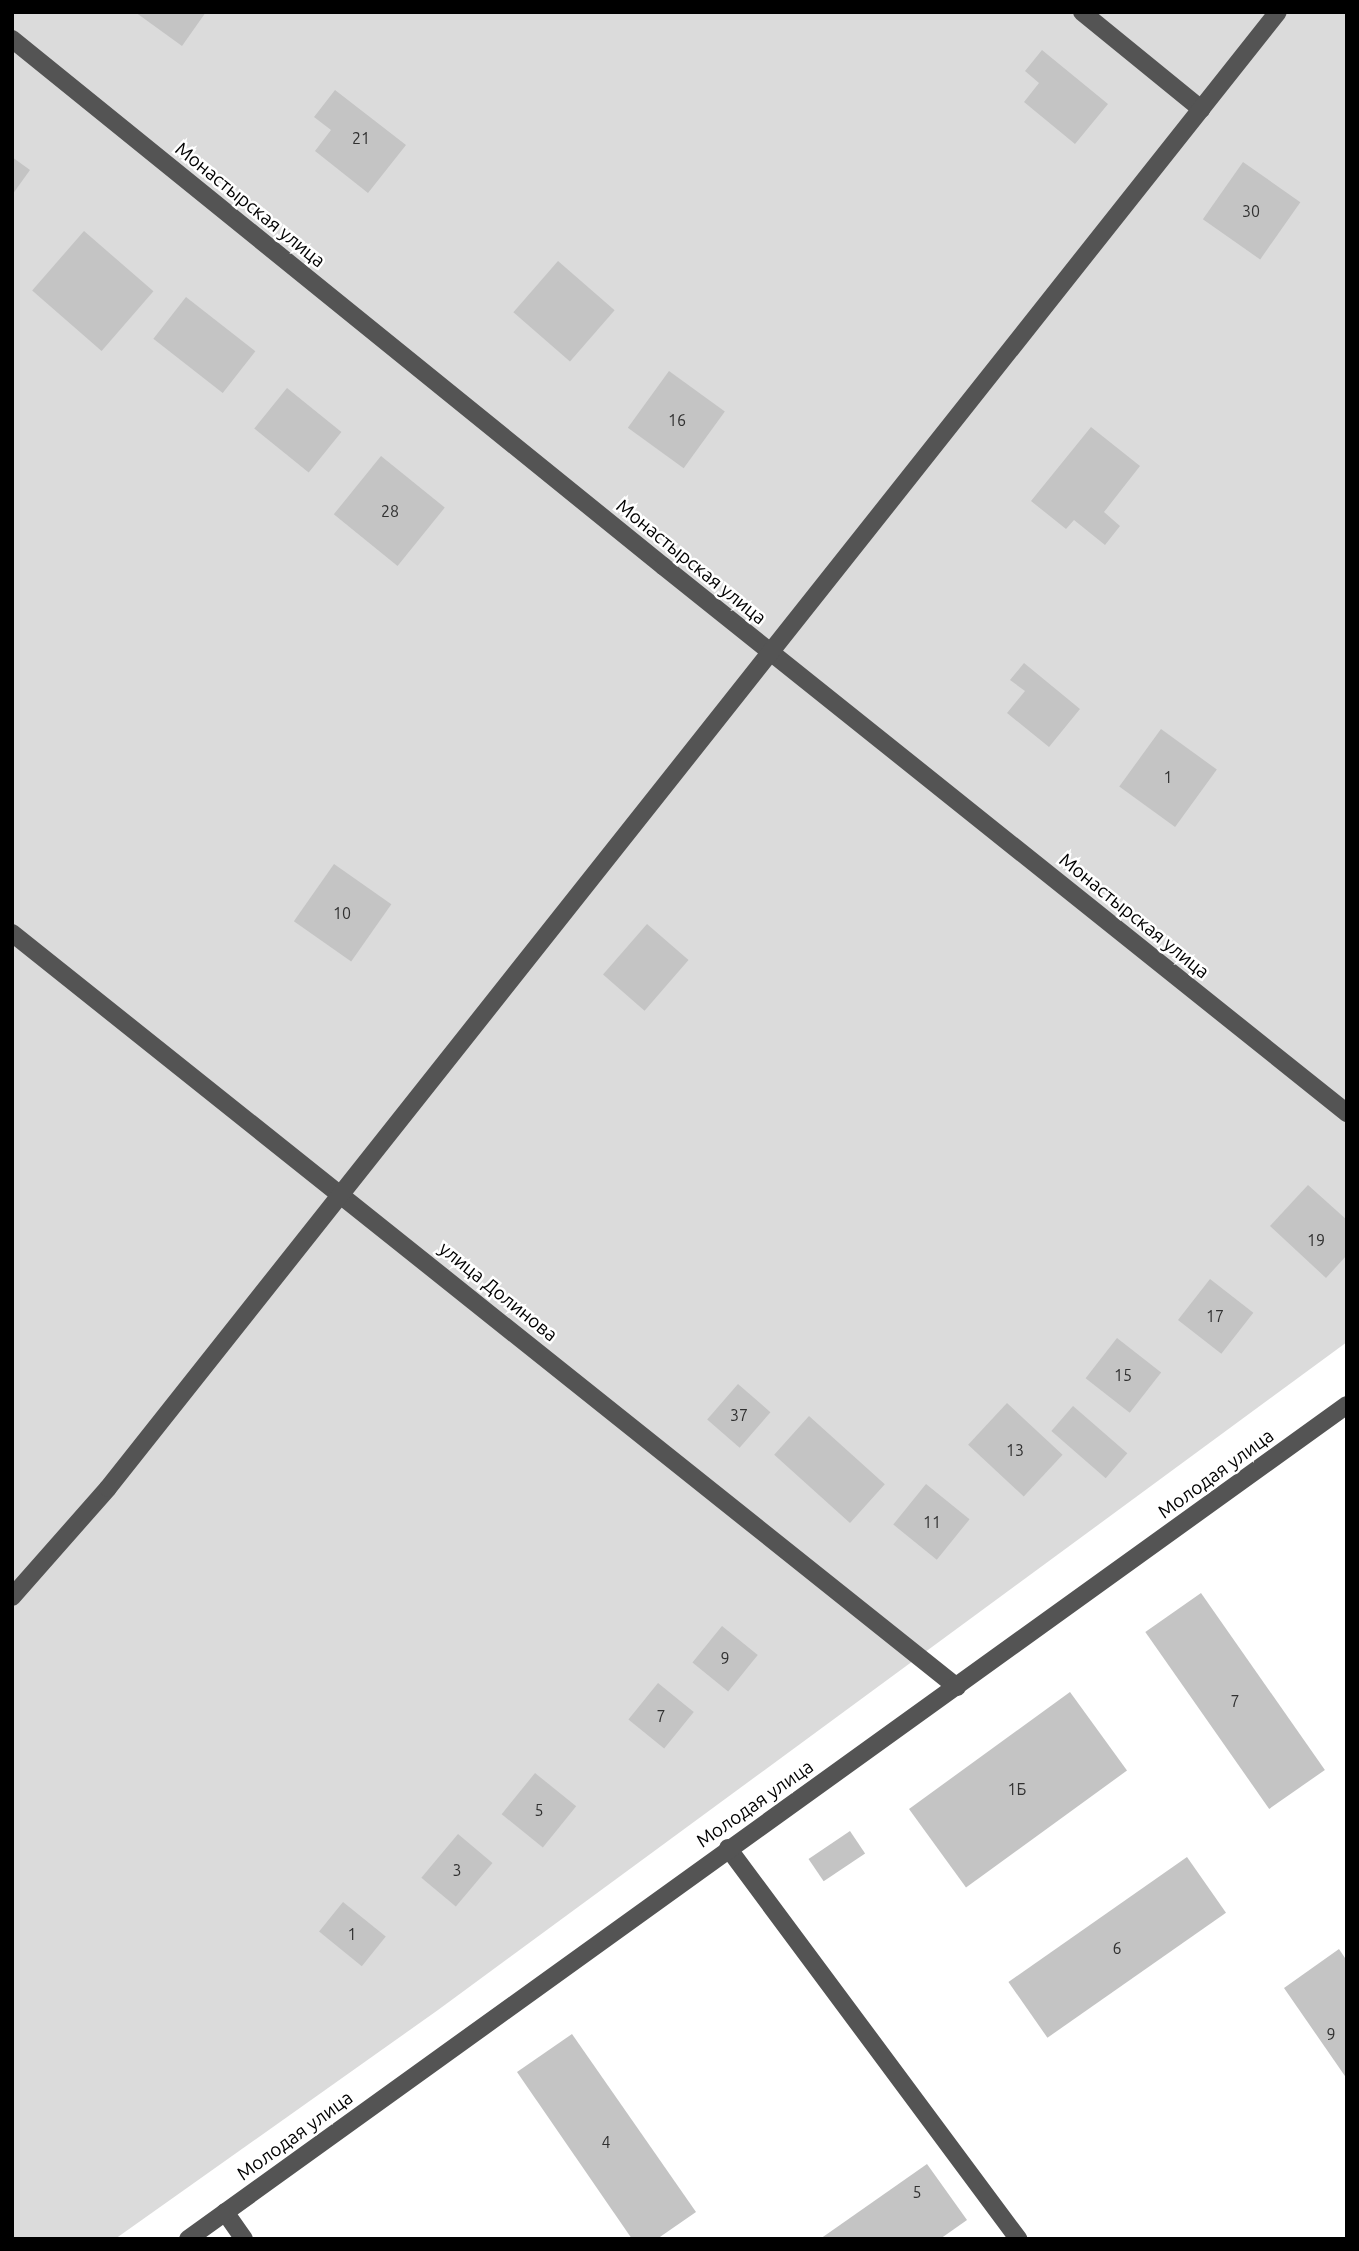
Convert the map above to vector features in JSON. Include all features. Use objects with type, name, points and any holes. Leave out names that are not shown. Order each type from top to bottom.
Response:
[{"type":"street","points":[[1082,12],[1201,109]]},
{"type":"street","points":[[12,1597],[108,1488],[1278,12]]},
{"type":"street","name":"Монастырская улица","points":[[12,39],[770,653],[1347,1113]]},
{"type":"street","name":"улица Долинова","points":[[12,933],[957,1687]]},
{"type":"street","name":"Молодая улица","points":[[188,2239],[1347,1405]]},
{"type":"street","points":[[728,1848],[1018,2239]]},
{"type":"street","points":[[225,2212],[244,2239]]},
{"type":"shaded area","points":[[12,12],[1347,12],[1347,1342],[438,2010],[115,2239],[12,2239]]},
{"type":"building","points":[[135,12],[206,12],[182,46]]},
{"type":"building","points":[[1042,50],[1108,104],[1075,144],[1024,102],[1039,83],[1025,71]]},
{"type":"building","points":[[335,90],[406,145],[368,193],[315,151],[331,130],[314,117]]},
{"type":"building","points":[[12,157],[30,170],[12,195]]},
{"type":"building","points":[[1243,162],[1300,202],[1260,259],[1203,219]]},
{"type":"building","points":[[84,231],[153,291],[102,351],[32,291]]},
{"type":"building","points":[[558,261],[615,310],[570,362],[513,312]]},
{"type":"building","points":[[186,297],[255,351],[223,393],[153,339]]},
{"type":"building","points":[[669,371],[725,412],[684,468],[628,428]]},
{"type":"building","points":[[287,388],[341,432],[309,472],[254,428]]},
{"type":"building","points":[[1091,427],[1140,466],[1104,512],[1120,526],[1105,545],[1074,520],[1066,529],[1031,501]]},
{"type":"building","points":[[381,456],[445,508],[398,566],[334,514]]},
{"type":"building","points":[[1024,663],[1080,709],[1049,747],[1007,713],[1025,691],[1010,680]]},
{"type":"building","points":[[1161,729],[1217,770],[1175,827],[1119,786]]},
{"type":"building","points":[[334,864],[391,904],[351,961],[294,921]]},
{"type":"building","points":[[647,924],[689,960],[645,1011],[603,975]]},
{"type":"building","points":[[1308,1185],[1347,1220],[1347,1255],[1326,1278],[1270,1226]]},
{"type":"building","points":[[1210,1279],[1253,1313],[1221,1354],[1178,1320]]},
{"type":"building","points":[[1117,1338],[1161,1372],[1130,1413],[1086,1378]]},
{"type":"building","points":[[738,1384],[770,1412],[740,1448],[707,1419]]},
{"type":"building","points":[[1007,1403],[1063,1455],[1024,1497],[968,1445]]},
{"type":"building","points":[[1073,1406],[1127,1453],[1106,1478],[1051,1431]]},
{"type":"building","points":[[809,1416],[885,1484],[850,1523],[774,1455]]},
{"type":"building","points":[[926,1484],[970,1519],[937,1560],[893,1524]]},
{"type":"building","points":[[1201,1593],[1325,1770],[1269,1809],[1145,1632]]},
{"type":"building","points":[[722,1626],[758,1655],[728,1691],[692,1663]]},
{"type":"building","points":[[658,1683],[694,1712],[664,1748],[628,1720]]},
{"type":"building","points":[[1070,1692],[1127,1770],[966,1887],[909,1809]]},
{"type":"building","points":[[535,1773],[576,1806],[543,1848],[502,1814]]},
{"type":"building","points":[[850,1831],[865,1853],[824,1881],[809,1859]]},
{"type":"building","points":[[458,1834],[492,1863],[456,1907],[421,1878]]},
{"type":"building","points":[[1187,1857],[1226,1913],[1047,2038],[1008,1982]]},
{"type":"building","points":[[343,1902],[386,1937],[362,1966],[319,1932]]},
{"type":"building","points":[[1339,1949],[1347,1961],[1347,2079],[1284,1988]]},
{"type":"building","points":[[572,2034],[696,2212],[657,2239],[632,2239],[517,2072]]},
{"type":"building","points":[[927,2164],[967,2220],[940,2239],[820,2239]]}]
